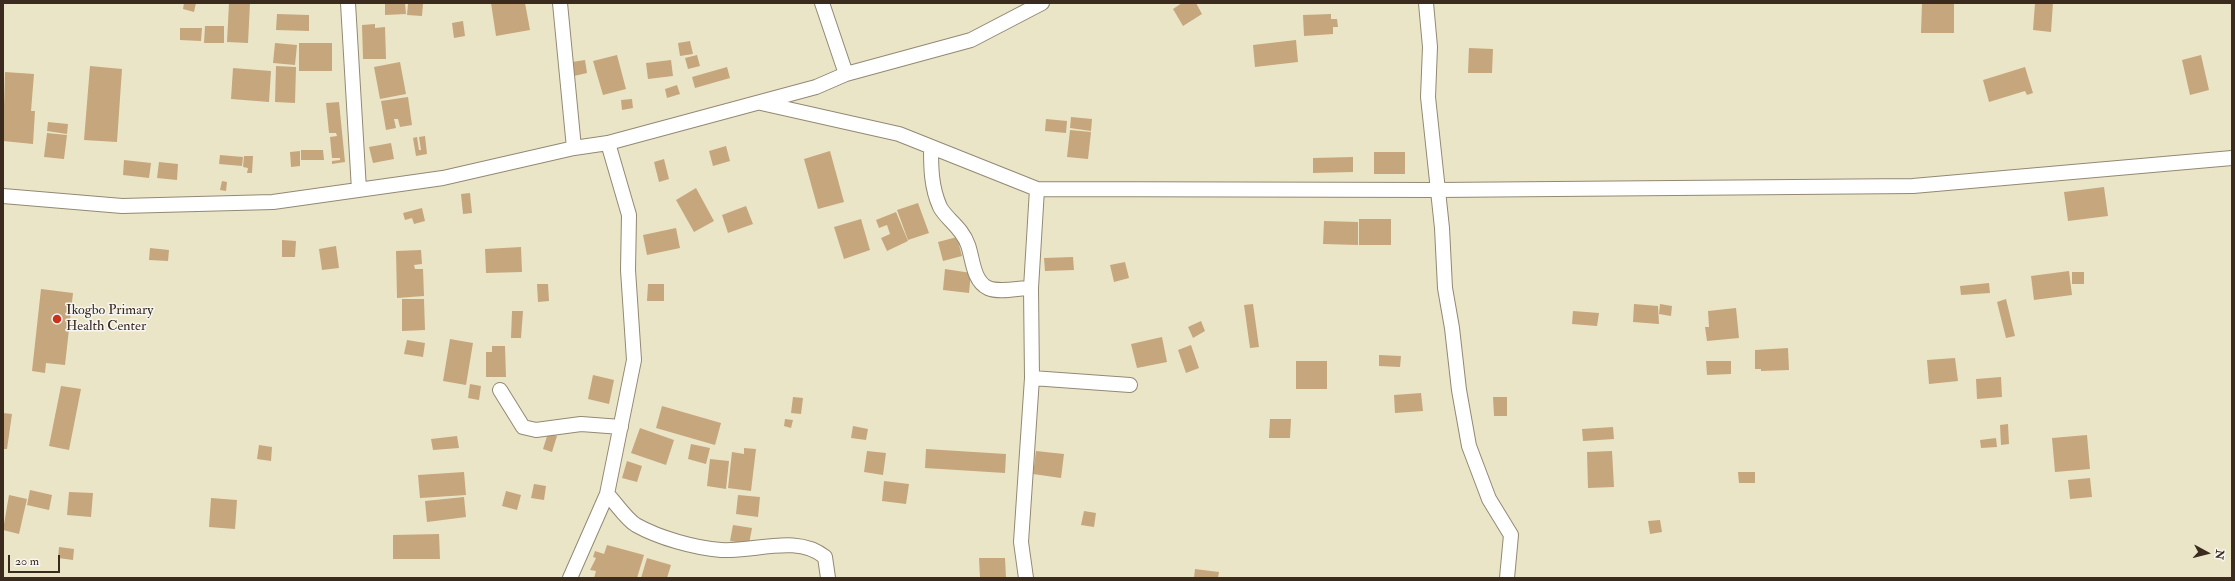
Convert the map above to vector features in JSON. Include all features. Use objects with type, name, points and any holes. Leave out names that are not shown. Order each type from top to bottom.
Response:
[{"type":"street","points":[[348,3],[359,190]]},
{"type":"street","points":[[560,3],[574,148]]},
{"type":"street","points":[[822,3],[846,74]]},
{"type":"street","points":[[3,196],[122,206],[273,202],[443,178],[574,148],[608,143],[816,86],[846,74],[971,40],[1042,3]]},
{"type":"street","points":[[1426,3],[1430,47],[1428,97],[1442,228],[1445,288],[1469,446],[1489,499],[1511,534],[1507,578]]},
{"type":"street","points":[[758,102],[899,134],[1037,189],[1437,190],[1913,186],[2232,158]]},
{"type":"street","points":[[570,578],[607,494],[634,360],[628,270],[629,215],[608,143]]},
{"type":"street","points":[[931,147],[932,180],[940,208],[959,228],[968,245],[974,270],[980,282],[988,288],[1000,290],[1031,288]]},
{"type":"street","points":[[1026,578],[1021,542],[1032,378],[1031,288],[1037,189]]},
{"type":"street","points":[[1032,378],[1130,385]]},
{"type":"street","points":[[500,390],[523,427],[536,430],[581,424],[621,427]]},
{"type":"street","points":[[607,494],[635,524],[673,540],[721,550],[798,545],[816,550],[825,557],[828,578]]},
{"type":"building","points":[[184,3],[196,3],[194,12],[183,9]]},
{"type":"building","points":[[229,3],[250,3],[248,43],[227,42]]},
{"type":"building","points":[[385,3],[405,3],[406,14],[385,15]]},
{"type":"building","points":[[491,3],[525,3],[530,30],[496,36]]},
{"type":"building","points":[[1182,3],[1196,3],[1202,14],[1183,26],[1173,9]]},
{"type":"building","points":[[1922,3],[1954,3],[1954,33],[1921,33]]},
{"type":"building","points":[[2035,3],[2053,3],[2051,32],[2033,30]]},
{"type":"building","points":[[408,4],[423,4],[422,16],[407,15]]},
{"type":"building","points":[[277,14],[309,15],[309,31],[276,30]]},
{"type":"building","points":[[1331,14],[1331,19],[1337,19],[1338,27],[1333,27],[1333,34],[1304,36],[1303,15]]},
{"type":"building","points":[[463,21],[465,36],[454,38],[452,23]]},
{"type":"building","points":[[375,24],[375,28],[385,27],[386,59],[363,59],[362,25]]},
{"type":"building","points":[[205,26],[224,26],[224,43],[204,43]]},
{"type":"building","points":[[180,28],[202,28],[201,41],[180,40]]},
{"type":"building","points":[[1296,40],[1298,62],[1255,67],[1253,45]]},
{"type":"building","points":[[690,41],[693,54],[680,56],[678,43]]},
{"type":"building","points":[[275,43],[297,45],[295,65],[273,63]]},
{"type":"building","points":[[299,43],[332,43],[332,71],[299,71]]},
{"type":"building","points":[[1469,48],[1493,49],[1492,73],[1468,73]]},
{"type":"building","points":[[617,55],[626,89],[603,95],[593,61]]},
{"type":"building","points":[[697,55],[700,66],[688,69],[685,58]]},
{"type":"building","points":[[2201,55],[2209,90],[2190,95],[2182,60]]},
{"type":"building","points":[[585,60],[587,73],[574,76],[572,62]]},
{"type":"building","points":[[671,60],[673,76],[648,79],[646,63]]},
{"type":"building","points":[[400,62],[406,94],[380,99],[374,67]]},
{"type":"building","points":[[90,66],[122,69],[117,142],[84,140]]},
{"type":"building","points":[[276,66],[296,67],[295,103],[275,102]]},
{"type":"building","points":[[727,67],[730,78],[695,88],[692,77]]},
{"type":"building","points":[[2025,67],[2033,93],[2027,95],[2025,91],[1989,102],[1983,80]]},
{"type":"building","points":[[233,68],[271,71],[269,102],[231,99]]},
{"type":"building","points":[[5,72],[34,74],[31,111],[35,111],[33,144],[3,141]]},
{"type":"building","points":[[677,85],[680,94],[667,98],[665,89]]},
{"type":"building","points":[[408,97],[412,125],[400,127],[398,119],[394,119],[396,128],[386,130],[381,101]]},
{"type":"building","points":[[632,99],[633,108],[622,110],[621,100]]},
{"type":"building","points":[[339,102],[345,162],[332,164],[332,161],[340,160],[340,158],[332,158],[330,137],[337,136],[336,133],[329,133],[326,103]]},
{"type":"building","points":[[1071,117],[1092,119],[1091,131],[1070,128]]},
{"type":"building","points":[[1046,119],[1067,121],[1066,133],[1045,131]]},
{"type":"building","points":[[48,122],[68,124],[67,134],[47,131]]},
{"type":"building","points":[[1070,130],[1091,132],[1088,159],[1067,157]]},
{"type":"building","points":[[47,133],[67,135],[64,159],[44,157]]},
{"type":"building","points":[[425,136],[427,154],[416,156],[413,138],[417,137],[419,150],[421,150],[419,137]]},
{"type":"building","points":[[391,143],[394,159],[373,163],[369,147]]},
{"type":"building","points":[[726,146],[730,161],[713,166],[709,151]]},
{"type":"building","points":[[301,150],[323,150],[324,160],[301,160]]},
{"type":"building","points":[[300,151],[300,166],[291,167],[290,152]]},
{"type":"building","points":[[830,151],[844,202],[818,209],[804,159]]},
{"type":"building","points":[[1374,152],[1405,152],[1405,174],[1374,174]]},
{"type":"building","points":[[220,155],[243,157],[242,166],[219,164]]},
{"type":"building","points":[[244,156],[253,156],[252,173],[247,173],[248,168],[243,167]]},
{"type":"building","points":[[1353,157],[1353,172],[1313,173],[1313,158]]},
{"type":"building","points":[[664,159],[669,179],[659,182],[654,162]]},
{"type":"building","points":[[124,160],[151,163],[149,178],[123,175]]},
{"type":"building","points":[[159,162],[178,164],[177,180],[157,178]]},
{"type":"building","points":[[222,181],[227,182],[226,191],[220,190]]},
{"type":"building","points":[[2104,187],[2108,216],[2068,221],[2064,192]]},
{"type":"building","points":[[696,188],[714,221],[694,232],[676,200]]},
{"type":"building","points":[[470,193],[472,213],[463,214],[461,194]]},
{"type":"building","points":[[918,203],[929,233],[908,240],[897,210]]},
{"type":"building","points":[[746,206],[753,224],[728,233],[722,215]]},
{"type":"building","points":[[422,208],[425,221],[414,224],[412,218],[405,220],[403,213]]},
{"type":"building","points":[[896,212],[908,241],[887,251],[881,238],[890,234],[887,225],[879,228],[876,220]]},
{"type":"building","points":[[861,219],[870,250],[844,259],[834,227]]},
{"type":"building","points":[[1359,219],[1391,219],[1391,245],[1359,245]]},
{"type":"building","points":[[1324,221],[1358,222],[1358,245],[1323,244]]},
{"type":"building","points":[[676,228],[680,248],[647,255],[643,235]]},
{"type":"building","points":[[957,237],[962,256],[943,261],[938,242]]},
{"type":"building","points":[[282,240],[296,241],[295,257],[282,257]]},
{"type":"building","points":[[336,246],[339,268],[322,270],[319,249]]},
{"type":"building","points":[[521,247],[522,272],[486,273],[485,249]]},
{"type":"building","points":[[150,248],[169,250],[168,261],[149,260]]},
{"type":"building","points":[[421,250],[422,264],[414,265],[415,269],[423,269],[424,296],[397,298],[396,251]]},
{"type":"building","points":[[1073,257],[1074,270],[1045,271],[1044,258]]},
{"type":"building","points":[[1125,262],[1129,278],[1114,282],[1110,265]]},
{"type":"building","points":[[945,269],[971,273],[969,293],[943,290]]},
{"type":"building","points":[[2069,271],[2072,295],[2034,300],[2031,276]]},
{"type":"building","points":[[2072,272],[2084,272],[2084,284],[2072,284]]},
{"type":"building","points":[[1989,283],[1990,293],[1961,295],[1960,286]]},
{"type":"building","points":[[537,284],[548,284],[549,301],[538,302]]},
{"type":"building","points":[[648,284],[664,284],[664,301],[647,301]]},
{"type":"building","points":[[41,289],[73,293],[65,365],[46,363],[45,373],[32,371]]},
{"type":"building","points":[[402,299],[424,299],[425,330],[402,331]]},
{"type":"building","points":[[2006,299],[2015,336],[2006,338],[1997,302]]},
{"type":"building","points":[[1253,304],[1259,347],[1250,348],[1244,305]]},
{"type":"building","points":[[1634,304],[1658,306],[1659,324],[1633,322]]},
{"type":"building","points":[[1660,304],[1672,306],[1671,316],[1659,314]]},
{"type":"building","points":[[1736,308],[1739,338],[1707,341],[1705,327],[1709,327],[1708,311]]},
{"type":"building","points":[[512,311],[523,311],[521,338],[511,338]]},
{"type":"building","points":[[1573,311],[1599,313],[1597,326],[1572,324]]},
{"type":"building","points":[[1201,321],[1205,331],[1193,338],[1188,327]]},
{"type":"building","points":[[1162,337],[1167,362],[1137,368],[1131,344]]},
{"type":"building","points":[[450,339],[473,343],[466,385],[443,381]]},
{"type":"building","points":[[407,340],[425,343],[423,357],[404,354]]},
{"type":"building","points":[[1191,345],[1199,368],[1186,373],[1178,350]]},
{"type":"building","points":[[492,346],[505,346],[506,377],[486,377],[486,352],[492,352]]},
{"type":"building","points":[[1788,348],[1789,370],[1761,371],[1761,369],[1755,369],[1755,350]]},
{"type":"building","points":[[1379,355],[1401,356],[1400,367],[1379,366]]},
{"type":"building","points":[[1955,358],[1958,381],[1929,384],[1927,360]]},
{"type":"building","points":[[1296,361],[1327,361],[1327,389],[1296,389]]},
{"type":"building","points":[[1706,361],[1731,361],[1731,374],[1707,375]]},
{"type":"building","points":[[593,375],[614,380],[609,404],[588,399]]},
{"type":"building","points":[[2001,377],[2002,397],[1977,399],[1976,379]]},
{"type":"building","points":[[470,384],[481,386],[479,400],[468,398]]},
{"type":"building","points":[[61,386],[81,389],[69,450],[49,446]]},
{"type":"building","points":[[1421,393],[1423,411],[1395,413],[1394,395]]},
{"type":"building","points":[[793,397],[803,398],[801,414],[791,413]]},
{"type":"building","points":[[1493,397],[1507,397],[1507,416],[1494,416]]},
{"type":"building","points":[[662,406],[721,423],[715,445],[656,428]]},
{"type":"building","points":[[3,413],[12,414],[7,449],[3,449]]},
{"type":"building","points":[[785,419],[793,420],[791,428],[784,426]]},
{"type":"building","points":[[1270,419],[1291,419],[1290,438],[1269,438]]},
{"type":"building","points":[[2008,424],[2009,444],[2001,445],[2000,425]]},
{"type":"building","points":[[853,426],[868,429],[866,440],[851,438]]},
{"type":"building","points":[[1613,427],[1614,439],[1583,441],[1582,429]]},
{"type":"building","points":[[640,428],[674,440],[666,465],[631,453]]},
{"type":"building","points":[[548,433],[557,436],[552,452],[543,449]]},
{"type":"building","points":[[2087,435],[2090,469],[2055,472],[2052,438]]},
{"type":"building","points":[[457,436],[459,448],[433,450],[431,439]]},
{"type":"building","points":[[1996,438],[1997,447],[1981,448],[1980,440]]},
{"type":"building","points":[[691,444],[710,448],[706,464],[688,459]]},
{"type":"building","points":[[259,445],[272,447],[271,461],[257,459]]},
{"type":"building","points":[[744,448],[756,449],[751,491],[728,488],[732,452],[744,454]]},
{"type":"building","points":[[926,449],[1006,454],[1005,473],[925,468]]},
{"type":"building","points":[[867,451],[886,453],[883,475],[864,472]]},
{"type":"building","points":[[1036,451],[1064,454],[1061,478],[1033,474]]},
{"type":"building","points":[[1612,451],[1614,487],[1588,488],[1587,452]]},
{"type":"building","points":[[710,459],[729,461],[726,489],[707,486]]},
{"type":"building","points":[[627,461],[642,466],[637,482],[622,478]]},
{"type":"building","points":[[464,472],[466,495],[420,498],[418,475]]},
{"type":"building","points":[[1738,472],[1755,472],[1755,483],[1739,483]]},
{"type":"building","points":[[2090,478],[2092,497],[2070,499],[2068,480]]},
{"type":"building","points":[[884,481],[909,484],[906,504],[882,501]]},
{"type":"building","points":[[534,484],[546,486],[544,500],[531,498]]},
{"type":"building","points":[[30,490],[52,495],[49,510],[27,505]]},
{"type":"building","points":[[506,491],[521,495],[517,510],[502,506]]},
{"type":"building","points":[[69,492],[93,493],[91,517],[67,515]]},
{"type":"building","points":[[9,495],[27,499],[19,534],[3,530]]},
{"type":"building","points":[[738,495],[760,497],[758,517],[736,514]]},
{"type":"building","points":[[464,497],[466,517],[427,522],[425,501]]},
{"type":"building","points":[[211,498],[237,500],[235,529],[209,527]]},
{"type":"building","points":[[1084,511],[1096,513],[1094,527],[1081,525]]},
{"type":"building","points":[[1660,520],[1662,532],[1650,534],[1648,521]]},
{"type":"building","points":[[733,525],[752,528],[749,544],[730,541]]},
{"type":"building","points":[[439,534],[440,559],[393,559],[393,535]]},
{"type":"building","points":[[607,545],[644,555],[637,578],[594,578],[596,571],[590,570],[596,558],[593,557],[595,551],[604,554]]},
{"type":"building","points":[[59,547],[74,549],[73,560],[58,558]]},
{"type":"building","points":[[647,558],[671,565],[667,578],[641,578]]},
{"type":"building","points":[[979,558],[1005,558],[1006,578],[980,578]]},
{"type":"building","points":[[1195,569],[1219,572],[1218,578],[1194,578]]},
{"type":"place","name":"Ikogbo Primary Health Center","points":[[57,319]]}]
